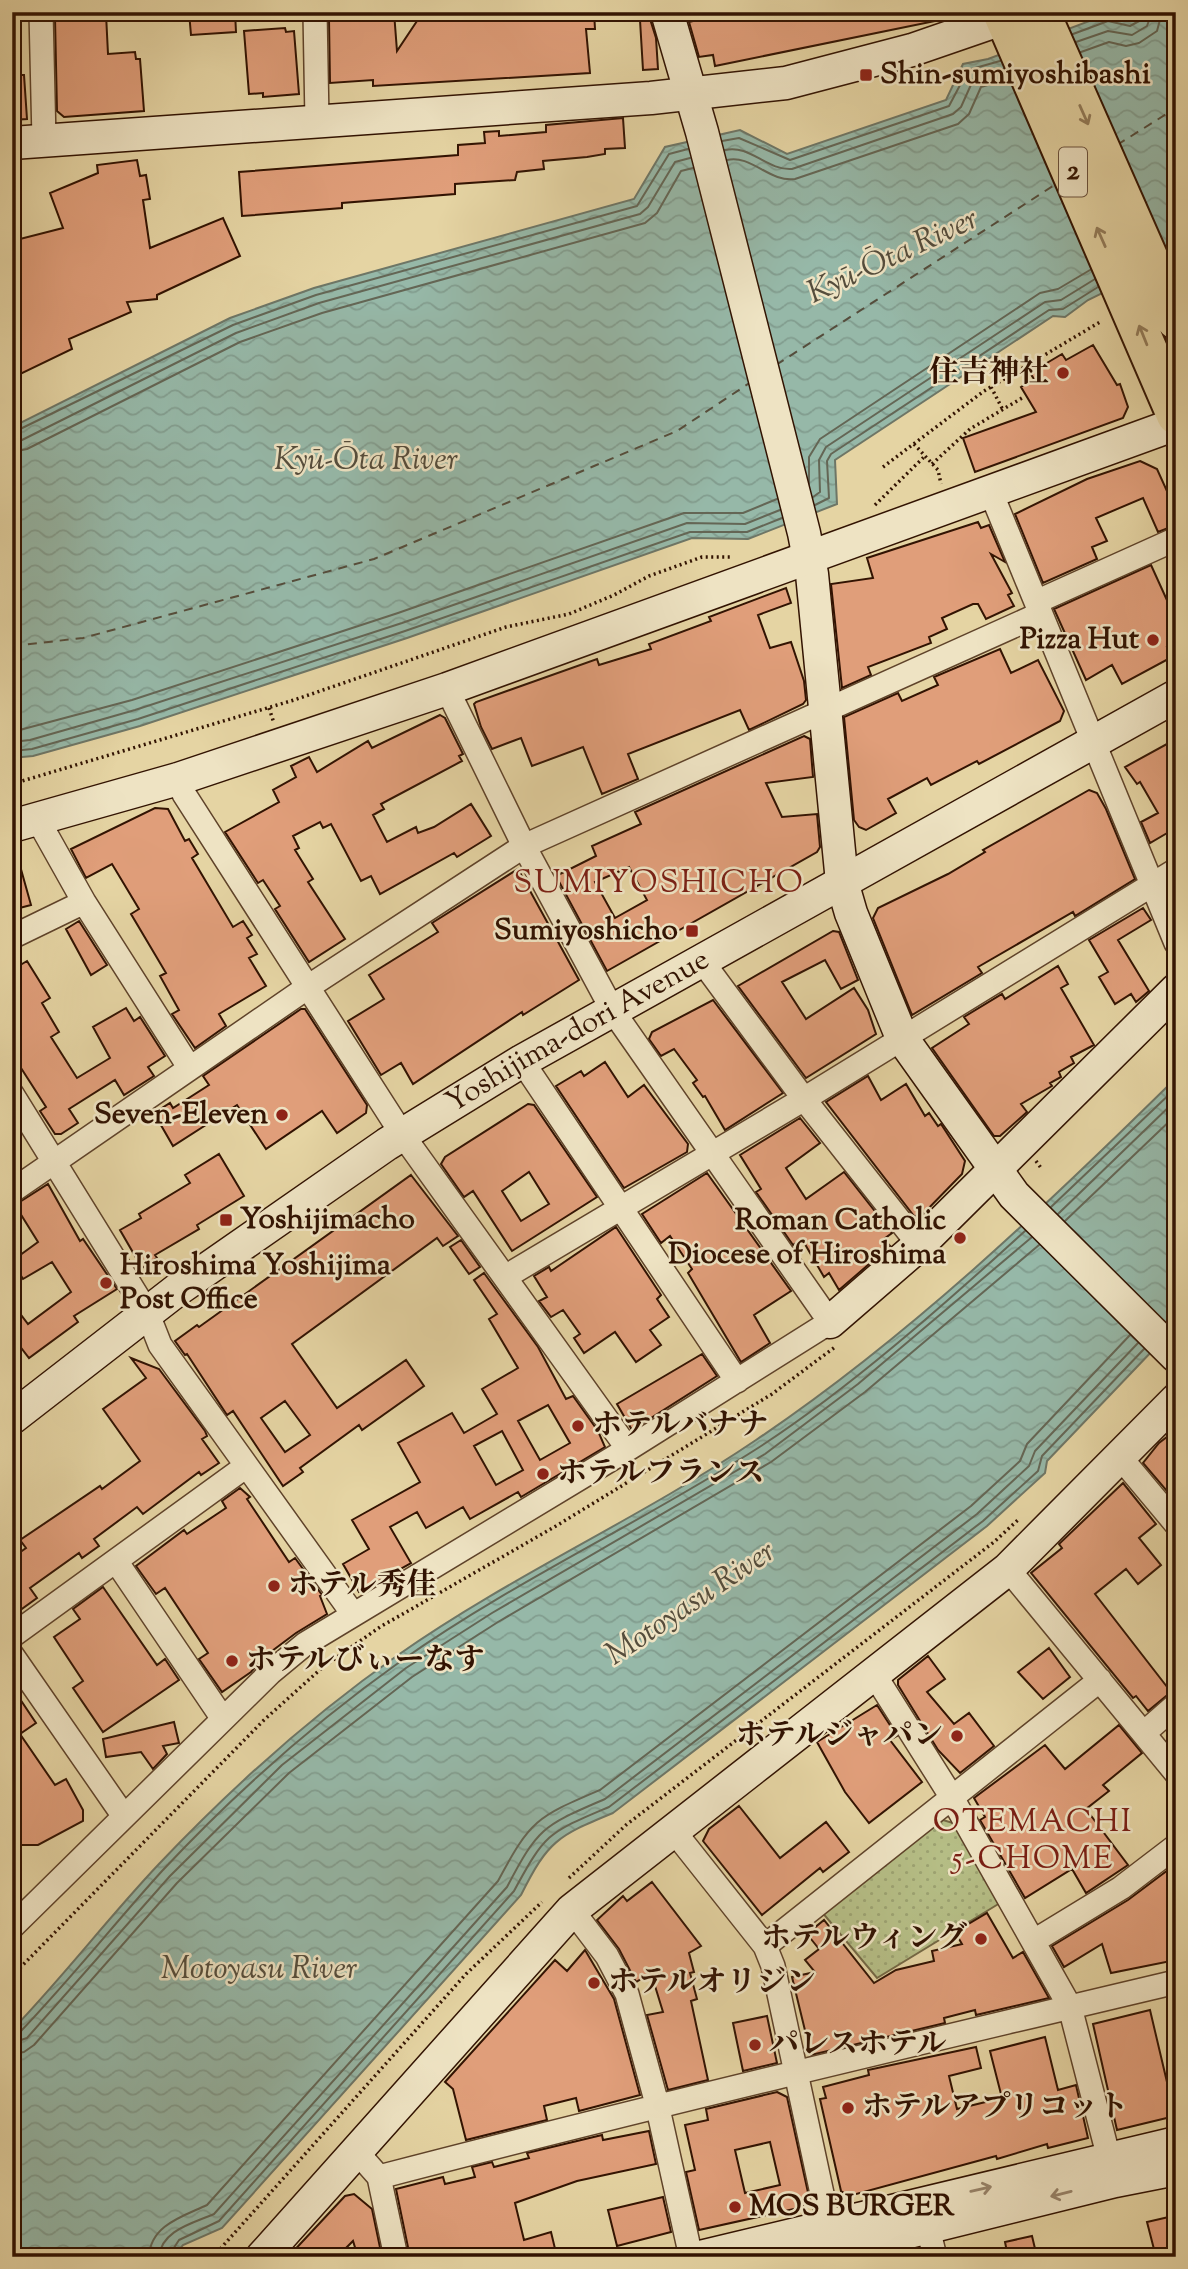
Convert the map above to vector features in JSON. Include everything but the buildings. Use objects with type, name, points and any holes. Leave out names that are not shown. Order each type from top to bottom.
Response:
[{"type":"highway","name":"2","points":[[1022,22],[1129,302],[1176,415]]},
{"type":"highway","name":"2","points":[[1129,302],[1175,318]]},
{"type":"street","points":[[41,12],[44,140]]},
{"type":"street","points":[[315,12],[317,121]]},
{"type":"street","points":[[667,12],[702,132],[802,525],[808,556],[842,883],[851,913],[902,1038],[995,1171],[1020,1201],[1173,1354]]},
{"type":"street","points":[[12,143],[691,95],[786,83],[1022,22]]},
{"type":"street","points":[[189,1067],[84,902],[25,823],[178,779],[447,689],[1176,424]]},
{"type":"street","points":[[990,490],[1091,743],[1176,943]]},
{"type":"street","points":[[12,1191],[189,1067],[524,846],[824,710],[1176,539]]},
{"type":"street","points":[[447,689],[524,846],[613,1011],[833,1334]]},
{"type":"street","name":"Yoshijima-dori Avenue","points":[[12,1418],[147,1312],[310,1195],[402,1134],[522,1061],[1176,696]]},
{"type":"street","points":[[178,779],[184,794],[402,1134],[628,1449]]},
{"type":"street","points":[[505,1277],[804,1099],[1176,870]]},
{"type":"street","points":[[12,937],[84,902]]},
{"type":"street","points":[[702,961],[804,1099],[919,1245]]},
{"type":"street","points":[[15,1917],[270,1672],[305,1644],[737,1381],[833,1334],[1176,990]]},
{"type":"street","points":[[522,1061],[737,1381]]},
{"type":"street","points":[[12,1094],[147,1312],[160,1345],[353,1614]]},
{"type":"street","points":[[262,2257],[572,1910],[1008,1569],[1176,1400]]},
{"type":"street","points":[[1120,1457],[1176,1524]]},
{"type":"street","points":[[12,1636],[245,1466]]},
{"type":"street","points":[[116,1561],[223,1719]]},
{"type":"street","points":[[1008,1569],[1176,1773]]},
{"type":"street","points":[[12,1655],[123,1815]]},
{"type":"street","points":[[874,1674],[951,1796],[1070,2007],[1112,2170]]},
{"type":"street","points":[[765,1946],[951,1796],[1100,1681]]},
{"type":"street","points":[[1144,1733],[1176,1705]]},
{"type":"street","points":[[673,1830],[765,1946],[773,1966],[796,2074],[824,2244]]},
{"type":"street","points":[[1034,1941],[1121,1888],[1176,1846]]},
{"type":"street","points":[[572,1910],[607,1956],[627,1994],[657,2104],[691,2257]]},
{"type":"street","points":[[379,2177],[657,2104],[796,2074],[1176,1982]]},
{"type":"street","points":[[700,2257],[824,2244],[931,2242],[1176,2143]]},
{"type":"street","points":[[356,2151],[379,2177],[396,2257]]},
{"type":"street","points":[[824,2244],[1112,2170],[1176,2169]]},
{"type":"path","points":[[883,467],[991,387],[1129,302]]},
{"type":"path","points":[[991,387],[1003,410]]},
{"type":"path","points":[[932,464],[970,429],[1022,398]]},
{"type":"path","points":[[914,444],[938,470],[941,484]]},
{"type":"path","points":[[875,506],[925,456]]},
{"type":"path","points":[[12,784],[294,700],[506,627],[569,614],[614,595],[649,576],[702,557],[742,555]]},
{"type":"path","points":[[12,1976],[264,1720],[323,1667],[380,1627],[556,1526],[772,1394],[833,1334]]},
{"type":"green space","points":[[943,1820],[953,1823],[1000,1903],[877,1978],[821,1911]]},
{"type":"water","name":"Kyū-Ōta River","points":[[1141,12],[1176,12],[1176,257],[1088,300],[1065,317],[1053,316],[835,460],[837,504],[748,539],[692,538],[407,638],[140,726],[33,756],[12,758],[12,427],[230,318],[314,288],[634,199],[665,147],[740,130],[787,154],[946,100],[963,64],[988,59],[1108,14],[1128,19]]},
{"type":"water","name":"Motoyasu River","points":[[1176,1078],[1176,1326],[1047,1461],[1045,1473],[987,1526],[613,1813],[556,1842],[539,1863],[521,1895],[222,2228],[183,2245],[173,2257],[12,2257],[12,2030],[139,1885],[186,1836],[303,1728],[398,1655],[486,1599],[712,1468],[813,1400],[868,1358],[1026,1222]]},
{"type":"ferry route","points":[[1117,145],[1176,108]]},
{"type":"ferry route","points":[[776,365],[1056,184]]},
{"type":"ferry route","points":[[12,646],[83,638],[374,559],[677,431],[751,382]]},
{"type":"place","name":"Shin-sumiyoshibashi","points":[[866,75]]},
{"type":"place","name":"住吉神社","points":[[1063,373]]},
{"type":"place","name":"Pizza Hut","points":[[1153,640]]},
{"type":"place","name":"Sumiyoshicho","points":[[692,931]]},
{"type":"place","name":"Seven-Eleven","points":[[282,1115]]},
{"type":"place","name":"Yoshijimacho","points":[[226,1220]]},
{"type":"place","name":"Roman Catholic Diocese of Hiroshima","points":[[960,1238]]},
{"type":"place","name":"Hiroshima Yoshijima Post Office","points":[[106,1283]]},
{"type":"place","name":"ホテルバナナ","points":[[578,1426]]},
{"type":"place","name":"ホテルフランス","points":[[543,1474]]},
{"type":"place","name":"ホテル秀佳","points":[[274,1586]]},
{"type":"place","name":"ホテルびぃーなす","points":[[232,1661]]},
{"type":"place","name":"ホテルジャパン","points":[[957,1736]]},
{"type":"place","name":"ホテルウィング","points":[[981,1939]]},
{"type":"place","name":"ホテルオリジン","points":[[594,1983]]},
{"type":"place","name":"パレスホテル","points":[[755,2045]]},
{"type":"place","name":"ホテルアプリコット","points":[[848,2108]]},
{"type":"place","name":"MOS BURGER","points":[[735,2207]]},
{"type":"district","name":"SUMIYOSHICHO","points":[[659,884]]},
{"type":"district","name":"OTEMACHI 5-CHOME","points":[[1033,1842]]}]
